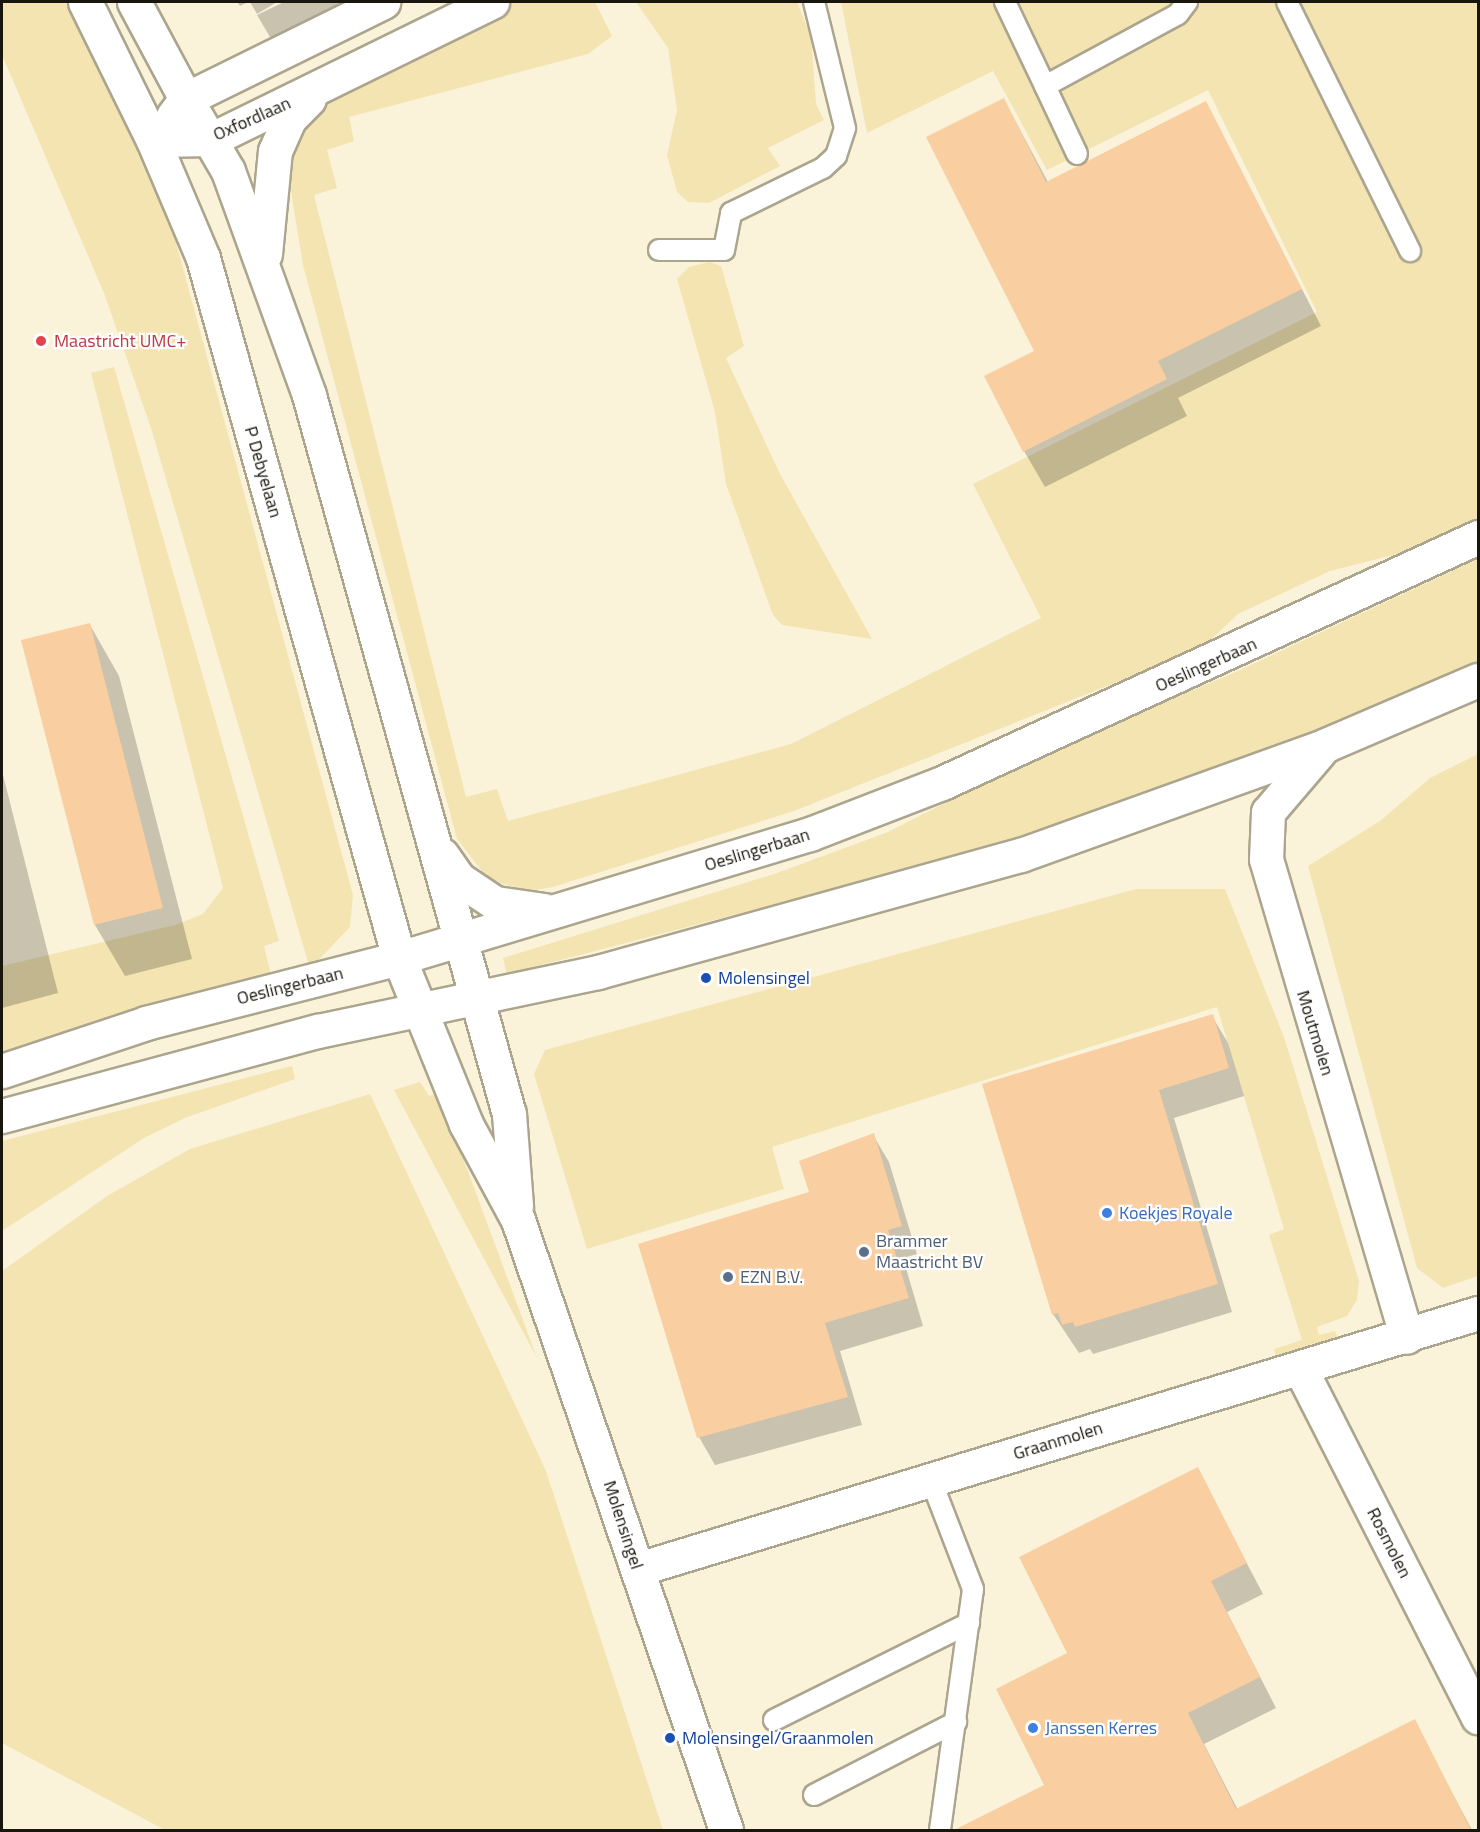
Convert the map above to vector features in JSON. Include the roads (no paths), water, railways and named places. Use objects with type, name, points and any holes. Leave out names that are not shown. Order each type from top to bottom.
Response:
[{"type":"street","name":"P Debyelaan","points":[[85,2],[153,140],[203,258],[399,958]]},
{"type":"street","points":[[134,2],[186,99],[212,139],[264,259],[309,395],[436,843],[459,879],[495,903],[564,910]]},
{"type":"street","points":[[153,140],[186,99],[383,2]]},
{"type":"street","name":"Oxfordlaan","points":[[153,140],[212,139],[492,2]]},
{"type":"street","points":[[264,259],[280,134],[322,87]]},
{"type":"street","name":"Oeslingerbaan","points":[[2,1071],[146,1023],[399,958],[810,834],[942,783],[1479,537]]},
{"type":"street","points":[[2,1116],[417,1009],[476,998],[719,941],[1022,855],[1326,746],[1479,680]]},
{"type":"street","name":"Moutmolen","points":[[1326,746],[1273,803],[1265,823],[1266,858],[1407,1336]]},
{"type":"street","name":"Molensingel","points":[[436,843],[509,1114],[518,1220]]},
{"type":"street","name":"Molensingel","points":[[399,958],[417,1009],[466,1124],[518,1220],[726,1830]]},
{"type":"street","name":"Graanmolen","points":[[638,1569],[1479,1313]]},
{"type":"street","name":"Rosmolen","points":[[1300,1368],[1479,1717]]},
{"type":"lane","points":[[659,250],[724,250],[731,213],[823,168],[836,156],[845,128],[814,2]]},
{"type":"lane","points":[[1005,2],[1077,154]]},
{"type":"lane","points":[[1045,86],[1178,14],[1187,2]]},
{"type":"lane","points":[[1287,2],[1410,251]]},
{"type":"lane","points":[[930,1480],[973,1588],[940,1830]]},
{"type":"lane","points":[[774,1720],[969,1623]]},
{"type":"lane","points":[[814,1795],[956,1722]]},
{"type":"place","name":"Maastricht UMC+","points":[[41,341]]},
{"type":"place","name":"Molensingel","points":[[706,978]]},
{"type":"place","name":"Koekjes Royale","points":[[1107,1213]]},
{"type":"place","name":"Brammer Maastricht BV","points":[[864,1252]]},
{"type":"place","name":"EZN B.V.","points":[[728,1277]]},
{"type":"place","name":"Janssen Kerres","points":[[1033,1728]]},
{"type":"place","name":"Molensingel/Graanmolen","points":[[670,1738]]}]
